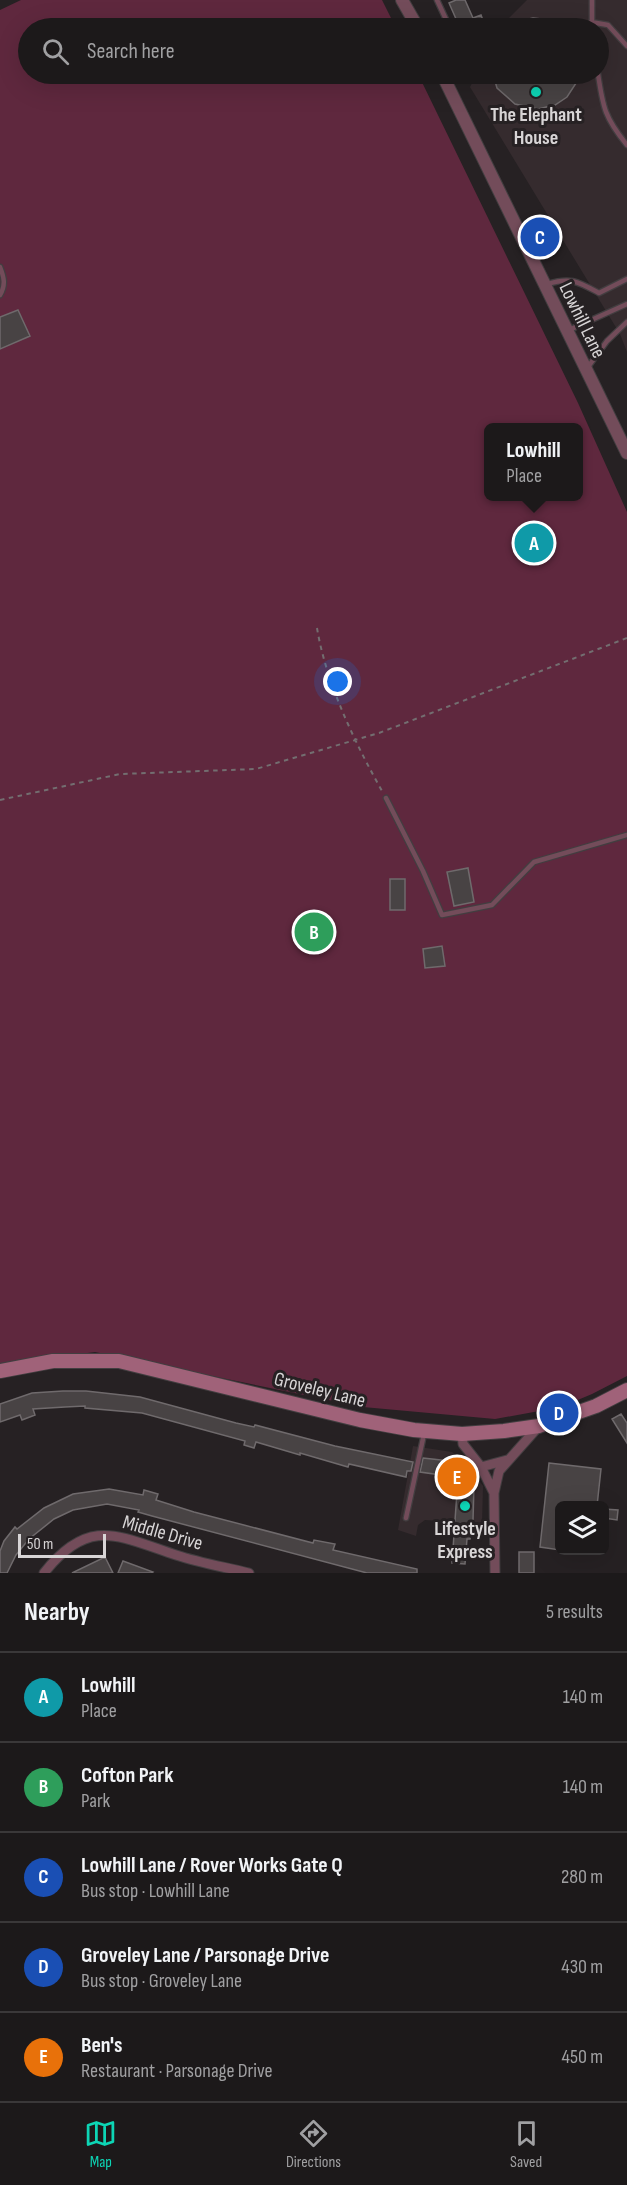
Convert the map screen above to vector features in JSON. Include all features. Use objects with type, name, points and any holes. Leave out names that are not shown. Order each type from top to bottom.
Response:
[{"type":"main road","name":"Groveley Lane","points":[[0,1371],[53,1361],[119,1361],[360,1420],[425,1431],[462,1434],[539,1426],[596,1406],[627,1390]]},
{"type":"street","points":[[402,0],[412,18]]},
{"type":"street","name":"Lowhill Lane","points":[[447,84],[627,453]]},
{"type":"street","points":[[495,1573],[494,1493],[499,1471],[539,1426]]},
{"type":"street","points":[[462,1434],[463,1444],[481,1467],[494,1493]]},
{"type":"street","points":[[481,1467],[507,1460]]},
{"type":"street","name":"Middle Drive","points":[[44,1573],[56,1558],[92,1535],[119,1535],[179,1556],[249,1573]]},
{"type":"lane","points":[[437,0],[445,18]]},
{"type":"lane","points":[[591,18],[592,0]]},
{"type":"lane","points":[[609,26],[627,46]]},
{"type":"lane","points":[[599,84],[610,125],[627,145]]},
{"type":"lane","points":[[0,267],[4,287],[0,295]]},
{"type":"lane","points":[[544,284],[565,279],[582,284],[599,293],[627,279]]},
{"type":"lane","points":[[567,331],[627,304]]},
{"type":"lane","points":[[586,370],[607,341],[627,322]]},
{"type":"lane","points":[[386,798],[423,871],[442,915],[492,905],[534,862],[627,835]]},
{"type":"lane","points":[[406,1518],[425,1431]]},
{"type":"path","points":[[317,628],[321,652],[357,740],[386,798]]},
{"type":"path","points":[[0,800],[120,774],[256,769],[357,740],[627,638]]},
{"type":"shaded area","points":[[21,0],[382,0],[391,18],[18,18],[18,84],[423,84],[578,403],[627,512],[627,1376],[561,1407],[495,1419],[363,1407],[95,1352],[0,1365],[0,10]]},
{"type":"shaded area","points":[[527,0],[627,0],[627,352],[620,334],[470,87],[472,84],[609,84],[609,18],[509,18]]},
{"type":"shaded area","points":[[413,1446],[452,1452],[466,1463],[483,1486],[482,1524],[425,1520],[418,1525],[416,1536],[398,1530]]},
{"type":"building","points":[[465,0],[473,18],[456,18],[449,3]]},
{"type":"building","name":"The Elephant House","points":[[496,84],[575,84],[567,97],[555,105],[538,109],[515,104],[497,88]]},
{"type":"building","points":[[18,310],[30,336],[0,349],[0,317]]},
{"type":"building","points":[[468,868],[474,902],[454,906],[447,872]]},
{"type":"building","points":[[390,879],[405,879],[405,910],[390,910]]},
{"type":"building","points":[[442,946],[445,966],[425,968],[423,949]]},
{"type":"building","points":[[63,1391],[140,1397],[236,1423],[254,1427],[255,1425],[335,1446],[413,1462],[411,1471],[407,1471],[406,1477],[349,1464],[348,1467],[256,1442],[254,1448],[244,1445],[245,1441],[142,1413],[85,1408],[85,1406],[33,1409],[35,1415],[22,1420],[20,1415],[0,1422],[0,1404],[32,1393]]},
{"type":"building","points":[[621,1414],[627,1423],[627,1443],[612,1419]]},
{"type":"building","points":[[423,1458],[450,1461],[474,1485],[473,1520],[470,1539],[467,1539],[465,1564],[452,1563],[457,1492],[441,1475],[420,1472]]},
{"type":"building","points":[[549,1463],[601,1469],[598,1501],[555,1501],[555,1549],[540,1547]]},
{"type":"building","points":[[109,1489],[143,1495],[144,1490],[158,1494],[156,1500],[194,1512],[313,1543],[314,1540],[335,1544],[333,1550],[417,1569],[417,1573],[367,1573],[152,1516],[138,1512],[139,1510],[107,1504],[73,1510],[54,1519],[29,1539],[16,1555],[7,1573],[0,1573],[0,1551],[4,1541],[15,1527],[17,1529],[44,1508],[73,1494]]},
{"type":"building","points":[[609,1509],[618,1510],[617,1520],[609,1519]]},
{"type":"building","points":[[519,1552],[534,1552],[534,1573],[519,1573]]},
{"type":"building","points":[[105,1557],[113,1573],[72,1573]]},
{"type":"building","points":[[123,1561],[153,1572],[118,1573]]},
{"type":"place","name":"The Elephant House","points":[[536,92]]},
{"type":"place","name":"Lowhill Lane / Rover Works Gate Q","points":[[540,237]]},
{"type":"place","name":"Lowhill","points":[[534,543]]},
{"type":"place","name":"Cofton Park","points":[[314,932]]},
{"type":"place","name":"Groveley Lane / Parsonage Drive","points":[[559,1413]]},
{"type":"place","name":"Ben's","points":[[457,1477]]},
{"type":"place","name":"Lifestyle Express","points":[[465,1506]]}]
